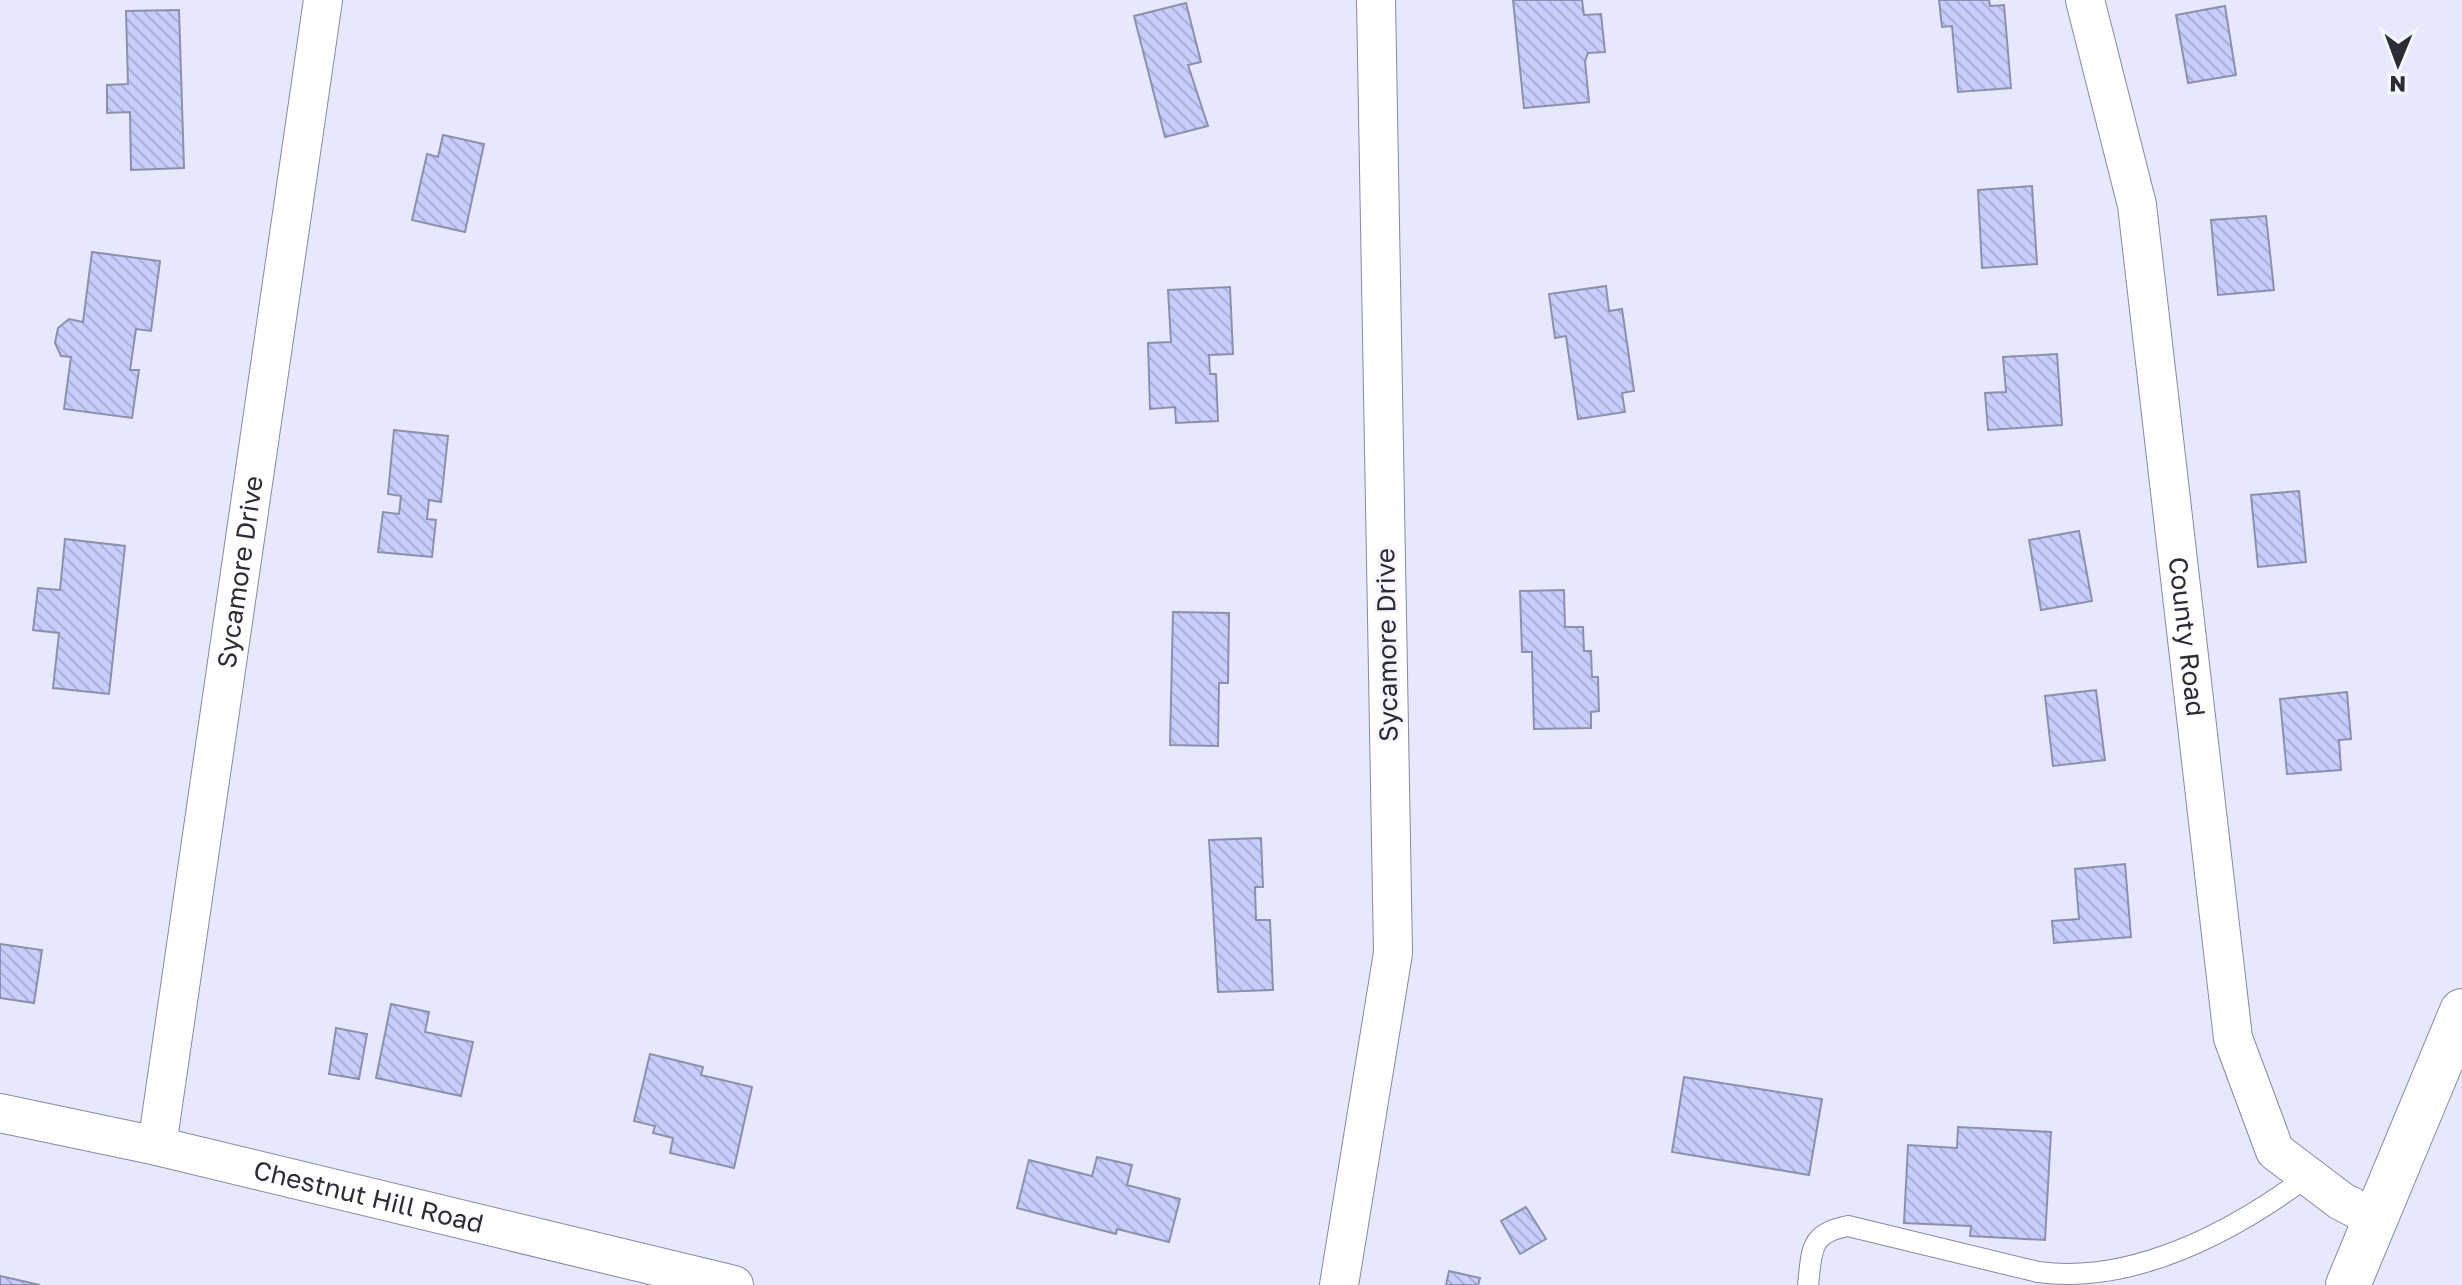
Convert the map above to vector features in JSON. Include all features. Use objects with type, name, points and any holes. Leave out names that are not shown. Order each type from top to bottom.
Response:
[{"type":"main road","points":[[2348,1285],[2462,1011]]},
{"type":"street","name":"Sycamore Drive","points":[[157,1146],[323,0]]},
{"type":"street","name":"Sycamore Drive","points":[[1339,1285],[1393,953],[1376,0]]},
{"type":"street","name":"County Road","points":[[2085,0],[2137,205],[2233,1038],[2275,1151],[2341,1201],[2374,1218]]},
{"type":"street","name":"Chestnut Hill Road","points":[[0,1113],[157,1146],[734,1285]]},
{"type":"lane","points":[[1808,1285],[1814,1244],[1822,1233],[1848,1226],[2038,1272],[2062,1276],[2098,1273],[2201,1241],[2269,1205],[2308,1176]]},
{"type":"building","points":[[1513,0],[1582,0],[1584,15],[1601,14],[1605,52],[1588,53],[1585,61],[1589,102],[1524,108]]},
{"type":"building","points":[[1939,0],[1989,0],[1990,6],[2004,5],[2011,88],[1958,92],[1952,26],[1942,27]]},
{"type":"building","points":[[1186,3],[1201,62],[1188,65],[1208,126],[1165,137],[1134,16]]},
{"type":"building","points":[[2225,6],[2236,75],[2188,83],[2176,15]]},
{"type":"building","points":[[179,10],[184,168],[131,170],[130,112],[107,113],[107,85],[128,84],[126,11]]},
{"type":"building","points":[[443,135],[484,144],[465,232],[412,220],[427,154],[438,157]]},
{"type":"building","points":[[2032,186],[2037,264],[1982,268],[1978,190]]},
{"type":"building","points":[[2266,216],[2274,290],[2218,295],[2211,220]]},
{"type":"building","points":[[92,252],[160,261],[151,331],[136,329],[130,370],[139,370],[132,418],[64,409],[71,357],[61,356],[55,343],[58,328],[69,319],[83,322]]},
{"type":"building","points":[[1606,286],[1609,311],[1622,309],[1634,391],[1622,393],[1625,412],[1578,419],[1566,336],[1555,338],[1549,294]]},
{"type":"building","points":[[1230,287],[1233,354],[1209,355],[1210,374],[1216,374],[1218,421],[1176,423],[1175,407],[1150,409],[1148,343],[1171,342],[1168,290]]},
{"type":"building","points":[[2057,354],[2062,425],[1988,430],[1985,393],[2006,392],[2003,357]]},
{"type":"building","points":[[394,430],[448,436],[441,502],[429,500],[427,519],[436,520],[432,557],[378,552],[383,512],[399,514],[401,496],[388,494]]},
{"type":"building","points":[[2299,491],[2306,562],[2258,567],[2251,495]]},
{"type":"building","points":[[2079,531],[2092,601],[2041,610],[2029,540]]},
{"type":"building","points":[[65,539],[125,546],[109,694],[53,688],[59,633],[33,630],[38,588],[60,590]]},
{"type":"building","points":[[1564,590],[1565,627],[1583,627],[1584,651],[1591,651],[1592,677],[1598,677],[1599,711],[1591,712],[1591,728],[1534,729],[1532,652],[1522,652],[1520,591]]},
{"type":"building","points":[[1173,612],[1229,613],[1228,683],[1219,683],[1218,746],[1170,745]]},
{"type":"building","points":[[2096,690],[2105,760],[2053,766],[2045,696]]},
{"type":"building","points":[[2347,692],[2351,739],[2339,740],[2341,770],[2287,774],[2280,699]]},
{"type":"building","points":[[1261,838],[1263,887],[1255,887],[1256,920],[1270,920],[1273,990],[1218,992],[1209,840]]},
{"type":"building","points":[[2125,864],[2131,937],[2054,943],[2052,921],[2079,919],[2075,869]]},
{"type":"building","points":[[0,944],[42,950],[34,1003],[0,998]]},
{"type":"building","points":[[391,1004],[429,1012],[425,1032],[473,1042],[461,1096],[376,1078]]},
{"type":"building","points":[[336,1028],[367,1034],[359,1079],[329,1074]]},
{"type":"building","points":[[650,1054],[703,1067],[701,1075],[752,1087],[734,1168],[670,1153],[673,1138],[653,1133],[655,1126],[634,1121]]},
{"type":"building","points":[[1684,1077],[1822,1099],[1809,1175],[1672,1152]]},
{"type":"building","points":[[1958,1127],[2051,1132],[2045,1240],[1970,1236],[1971,1226],[1904,1223],[1908,1145],[1957,1148]]},
{"type":"building","points":[[1097,1157],[1132,1165],[1127,1185],[1180,1199],[1169,1242],[1117,1229],[1116,1234],[1017,1208],[1029,1160],[1092,1176]]},
{"type":"building","points":[[1526,1207],[1546,1239],[1520,1254],[1501,1221]]},
{"type":"building","points":[[1449,1271],[1480,1278],[1478,1285],[1446,1285]]},
{"type":"building","points":[[0,1276],[40,1285],[0,1285]]}]
